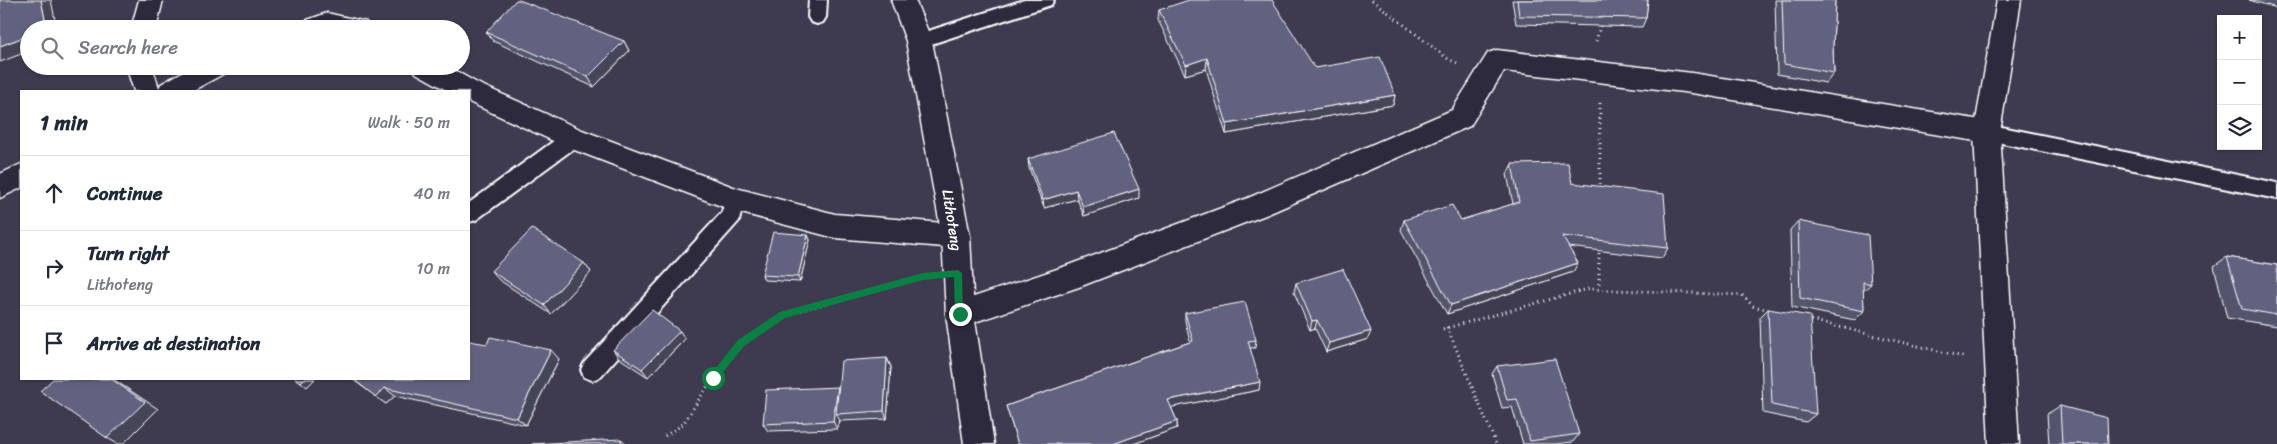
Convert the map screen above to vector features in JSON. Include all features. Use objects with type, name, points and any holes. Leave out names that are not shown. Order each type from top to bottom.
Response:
[{"type":"street","points":[[145,20],[151,0]]},
{"type":"street","name":"Lithoteng","points":[[902,0],[919,41],[956,236],[960,314],[980,444]]},
{"type":"street","points":[[2004,444],[1987,132],[2009,0]]},
{"type":"street","points":[[960,314],[1069,278],[1258,206],[1461,118],[1497,60],[1692,83],[1987,132]]},
{"type":"street","points":[[143,75],[147,90]]},
{"type":"street","points":[[172,90],[199,75]]},
{"type":"street","points":[[440,75],[468,90]]},
{"type":"street","points":[[470,91],[573,138],[734,199],[835,226],[956,236]]},
{"type":"street","points":[[0,187],[20,176]]},
{"type":"lane","points":[[919,41],[1045,0]]},
{"type":"lane","points":[[1987,132],[2277,191]]},
{"type":"lane","points":[[470,213],[573,138]]},
{"type":"lane","points":[[592,370],[732,215],[734,199]]},
{"type":"path","points":[[1372,0],[1448,59],[1488,76]]},
{"type":"path","points":[[1600,190],[1595,72],[1602,18]]},
{"type":"path","points":[[1599,239],[1599,288]]},
{"type":"path","points":[[665,436],[683,424],[713,378],[741,343],[782,315],[923,276],[958,273]]},
{"type":"path","points":[[1496,444],[1445,328],[1588,289],[1599,288],[1742,294],[1753,306],[1772,311]]},
{"type":"path","points":[[1800,318],[2000,366]]},
{"type":"building","points":[[0,0],[41,0],[45,20],[20,20],[20,38],[0,46]]},
{"type":"building","points":[[516,0],[624,41],[588,77],[486,32]]},
{"type":"building","points":[[1189,0],[1272,0],[1315,68],[1380,57],[1395,95],[1227,124],[1207,58],[1186,65],[1159,10]]},
{"type":"building","points":[[1517,0],[1648,0],[1646,18],[1519,16]]},
{"type":"building","points":[[1782,0],[1835,0],[1834,73],[1784,64]]},
{"type":"building","points":[[1114,133],[1139,189],[1083,207],[1076,190],[1043,200],[1028,159]]},
{"type":"building","points":[[1568,163],[1572,183],[1664,194],[1668,248],[1562,236],[1578,263],[1451,305],[1404,220],[1452,205],[1461,220],[1519,202],[1512,164]]},
{"type":"building","points":[[1798,221],[1868,235],[1871,284],[1863,282],[1864,311],[1800,298]]},
{"type":"building","points":[[532,229],[584,263],[544,305],[491,271]]},
{"type":"building","points":[[773,232],[808,235],[798,277],[762,275]]},
{"type":"building","points":[[2227,257],[2277,265],[2277,315],[2242,309]]},
{"type":"building","points":[[1343,269],[1371,331],[1329,343],[1317,320],[1312,321],[1296,283]]},
{"type":"building","points":[[1245,302],[1256,340],[1248,341],[1260,382],[1168,400],[1177,421],[1113,444],[1018,444],[1006,406],[1193,341],[1185,313]]},
{"type":"building","points":[[1768,309],[1810,316],[1816,414],[1772,405]]},
{"type":"building","points":[[652,310],[680,331],[642,369],[613,350]]},
{"type":"building","points":[[490,337],[551,350],[517,418],[385,388],[376,397],[354,380],[470,380],[470,341],[487,344]]},
{"type":"building","points":[[887,358],[884,411],[836,414],[841,361]]},
{"type":"building","points":[[1555,359],[1579,434],[1530,441],[1517,399],[1507,400],[1497,366]]},
{"type":"building","points":[[52,380],[112,380],[145,402],[107,438],[40,391]]},
{"type":"building","points":[[838,387],[833,421],[763,424],[766,390]]},
{"type":"building","points":[[2060,406],[2107,418],[2108,444],[2062,444]]},
{"type":"building","points":[[621,439],[621,444],[532,444]]},
{"type":"route","points":[[713,378],[741,343],[782,315],[861,292],[923,276],[958,273],[960,314]]}]
